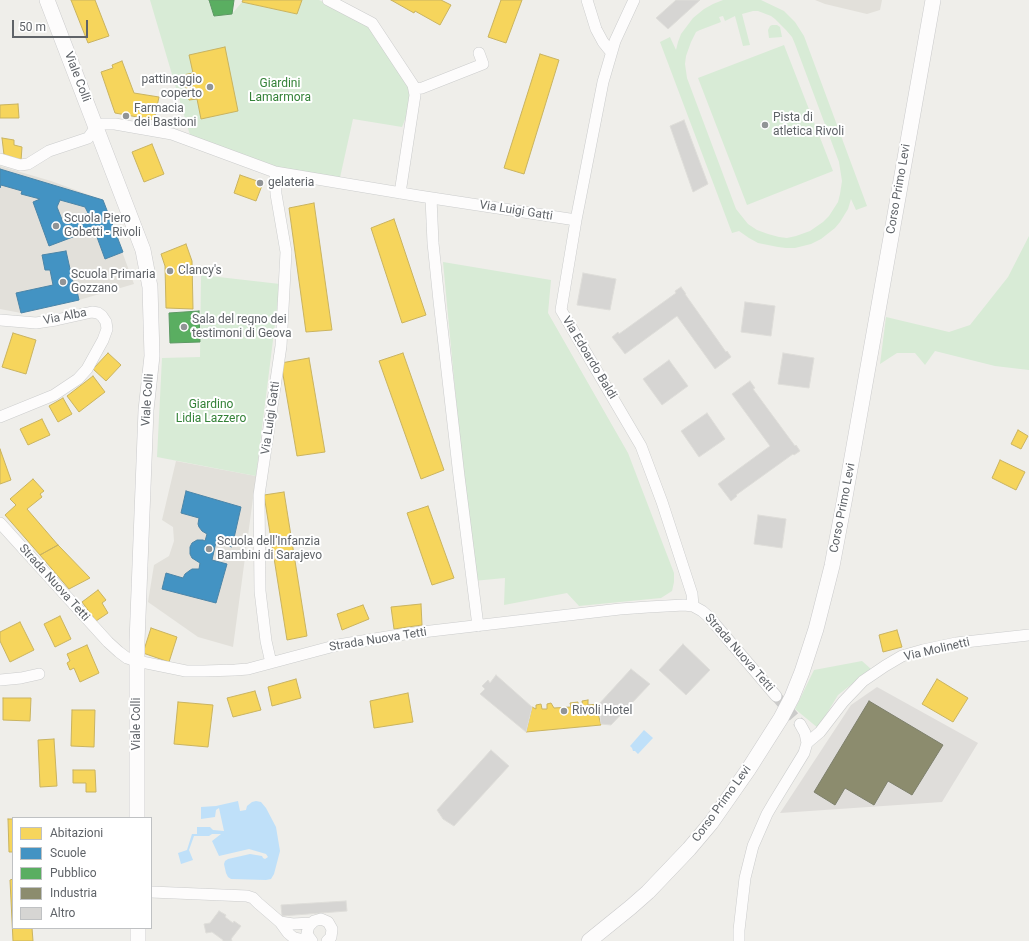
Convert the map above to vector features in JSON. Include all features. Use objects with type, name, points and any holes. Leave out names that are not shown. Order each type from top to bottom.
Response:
[{"type":"main road","name":"Viale Colli","points":[[47,0],[143,250],[150,287],[152,356],[146,410],[137,662],[137,817]]},
{"type":"main road","name":"Corso Primo Levi","points":[[588,941],[648,892],[689,849],[711,823],[748,770],[781,718],[792,697],[802,672],[816,629],[833,558],[847,489],[933,0]]},
{"type":"main road","points":[[138,929],[138,941]]},
{"type":"street","points":[[328,0],[372,23],[413,85],[415,95],[400,193]]},
{"type":"street","points":[[587,0],[596,29],[603,42],[611,52]]},
{"type":"street","name":"Via Edoardo Baldi","points":[[634,0],[617,35],[603,82],[576,220],[561,310],[641,446],[662,502],[692,594],[693,606]]},
{"type":"street","points":[[414,89],[422,88],[484,64],[479,53]]},
{"type":"street","name":"Via Luigi Gatti","points":[[96,127],[102,124],[115,124],[172,134],[275,172],[576,220]]},
{"type":"street","points":[[0,159],[20,165],[28,164],[49,151],[88,138],[96,127]]},
{"type":"street","name":"Via Luigi Gatti","points":[[271,663],[266,640],[260,591],[259,495],[281,346],[286,252],[276,194],[275,172]]},
{"type":"street","points":[[431,198],[433,243],[439,301],[478,626]]},
{"type":"street","name":"Via Alba","points":[[0,320],[36,323],[92,312],[98,313],[106,322],[107,329],[103,340],[87,369],[78,379],[54,395],[0,418]]},
{"type":"street","name":"Strada Nuova Tetti","points":[[0,523],[108,642],[127,658],[137,662],[186,671],[204,672],[248,669],[338,645],[405,634],[648,607],[674,605],[693,606],[702,611],[716,624],[776,696]]},
{"type":"street","name":"Via Molinetti","points":[[807,743],[820,732],[843,702],[863,681],[902,656],[956,643],[1029,635]]},
{"type":"street","points":[[0,680],[21,678],[39,674]]},
{"type":"street","points":[[739,941],[745,878],[753,846],[774,802],[804,753],[807,743],[805,733],[800,724]]},
{"type":"street","points":[[152,892],[247,896],[253,898],[280,922],[288,933],[294,938],[311,941]]},
{"type":"street","points":[[280,922],[293,924],[311,923],[321,919],[328,922],[332,929],[331,936],[327,941]]},
{"type":"street","points":[[311,923],[307,934],[311,941]]},
{"type":"shaded area","points":[[815,0],[882,0],[880,10],[867,14],[825,4]]},
{"type":"shaded area","name":"Scuola Piero Gobetti - Rivoli","points":[[0,166],[51,181],[103,200],[134,284],[79,300],[21,313],[0,309]]},
{"type":"shaded area","name":"Scuola dell'Infanzia Bambini di Sarajevo","points":[[176,461],[256,476],[233,647],[198,637],[148,602],[154,565],[169,556],[174,541],[173,527],[162,520]]},
{"type":"shaded area","points":[[877,687],[978,743],[942,802],[780,813],[851,705]]},
{"type":"green space","name":"Giardini Lamarmora","points":[[150,0],[208,0],[214,16],[232,14],[242,2],[297,14],[302,0],[319,0],[375,27],[415,95],[402,127],[353,119],[339,182],[275,172],[192,142]]},
{"type":"green space","points":[[723,0],[761,0],[784,11],[795,22],[804,36],[867,206],[856,210],[851,199],[848,209],[835,228],[821,239],[811,244],[795,248],[778,247],[758,243],[739,231],[732,233],[660,42],[670,37],[676,50],[681,34],[693,18],[713,4]],"holes":[[[758,11],[775,19],[792,37],[839,162],[842,181],[838,202],[829,216],[810,231],[787,238],[757,230],[748,224],[736,209],[687,78],[685,64],[686,56],[696,32],[721,22],[719,17],[723,16],[725,21],[735,16],[743,46],[750,45],[742,14]]]},
{"type":"green space","points":[[772,25],[777,25],[780,27],[782,37],[769,38],[768,30]]},
{"type":"green space","points":[[784,45],[833,171],[747,205],[698,78]]},
{"type":"green space","points":[[1029,236],[1029,370],[995,366],[935,351],[925,365],[915,353],[897,353],[880,364],[886,317],[949,332],[970,325],[1008,277]]},
{"type":"green space","points":[[443,262],[551,280],[548,313],[628,453],[674,573],[672,591],[661,598],[579,606],[567,593],[504,605],[505,578],[473,581]]},
{"type":"green space","name":"Giardino Lidia Lazzero","points":[[201,275],[280,284],[256,476],[157,457],[162,358],[200,357]]},
{"type":"green space","points":[[862,661],[871,669],[838,695],[818,728],[795,709],[814,670]]},
{"type":"water","points":[[644,730],[653,738],[638,754],[633,751],[630,746]]},
{"type":"water","points":[[238,801],[240,811],[246,810],[247,806],[252,802],[261,802],[266,808],[276,827],[280,851],[274,874],[271,879],[231,879],[228,877],[224,864],[228,859],[250,854],[262,856],[265,859],[268,857],[266,854],[249,849],[219,856],[212,841],[221,834],[194,836],[189,850],[193,860],[181,864],[178,853],[187,850],[192,834],[197,834],[197,827],[210,827],[213,830],[224,831],[219,808],[216,810],[215,817],[201,819],[201,807],[216,806]]},
{"type":"building: Abitazioni","points":[[71,0],[95,0],[109,36],[88,43]]},
{"type":"building: Abitazioni","points":[[243,0],[302,0],[297,14],[242,2]]},
{"type":"building: Abitazioni","points":[[391,0],[441,0],[451,5],[440,25]]},
{"type":"building: Abitazioni","points":[[501,0],[522,0],[506,43],[488,37]]},
{"type":"building: Abitazioni","name":"pattinaggio coperto","points":[[225,47],[238,111],[201,119],[197,99],[189,100],[183,75],[193,73],[189,55]]},
{"type":"building: Abitazioni","points":[[540,54],[559,60],[524,174],[504,168]]},
{"type":"building: Abitazioni","points":[[122,61],[134,93],[159,97],[154,120],[115,113],[101,72],[113,68],[112,65]]},
{"type":"building: Abitazioni","points":[[18,104],[19,118],[0,118],[0,105]]},
{"type":"building: Abitazioni","points":[[2,138],[14,140],[14,145],[22,147],[21,161],[4,155]]},
{"type":"building: Abitazioni","points":[[152,144],[164,174],[144,182],[132,152]]},
{"type":"building: Abitazioni","points":[[240,175],[263,183],[256,201],[234,193]]},
{"type":"building: Abitazioni","points":[[314,203],[332,330],[306,332],[289,208]]},
{"type":"building: Abitazioni","points":[[394,219],[426,315],[402,323],[371,228]]},
{"type":"building: Abitazioni","points":[[186,244],[192,261],[193,309],[166,308],[165,266],[161,254]]},
{"type":"building: Abitazioni","points":[[13,333],[36,340],[26,374],[2,367]]},
{"type":"building: Abitazioni","points":[[108,353],[121,365],[106,381],[93,369]]},
{"type":"building: Abitazioni","points":[[403,353],[444,470],[421,479],[379,361]]},
{"type":"building: Abitazioni","points":[[309,358],[325,452],[297,456],[281,363]]},
{"type":"building: Abitazioni","points":[[93,376],[105,392],[79,412],[67,396]]},
{"type":"building: Abitazioni","points":[[63,398],[72,414],[58,422],[49,406]]},
{"type":"building: Abitazioni","points":[[42,419],[50,435],[28,445],[20,429]]},
{"type":"building: Abitazioni","points":[[1018,430],[1028,436],[1021,449],[1011,444]]},
{"type":"building: Abitazioni","points":[[0,449],[11,480],[0,484]]},
{"type":"building: Abitazioni","points":[[1000,460],[1025,472],[1016,490],[992,478]]},
{"type":"building: Abitazioni","points":[[33,479],[44,491],[40,494],[42,497],[27,509],[58,545],[40,555],[5,515],[16,505],[10,499]]},
{"type":"building: Abitazioni","points":[[284,492],[307,636],[287,640],[264,495]]},
{"type":"building: Abitazioni","points":[[428,506],[454,578],[432,585],[407,513]]},
{"type":"building: Abitazioni","points":[[58,545],[90,578],[69,589],[40,555]]},
{"type":"building: Abitazioni","points":[[98,590],[106,600],[102,603],[108,613],[96,621],[82,602]]},
{"type":"building: Abitazioni","points":[[421,604],[422,625],[394,629],[391,607]]},
{"type":"building: Abitazioni","points":[[363,605],[369,619],[342,630],[337,614]]},
{"type":"building: Abitazioni","points":[[60,616],[71,639],[55,647],[44,624]]},
{"type":"building: Abitazioni","points":[[20,622],[34,650],[10,662],[0,641],[0,632]]},
{"type":"building: Abitazioni","points":[[151,628],[177,637],[169,662],[143,653]]},
{"type":"building: Abitazioni","points":[[897,630],[902,647],[883,652],[879,635]]},
{"type":"building: Abitazioni","points":[[87,645],[99,673],[80,682],[74,668],[70,670],[67,663],[70,661],[67,654]]},
{"type":"building: Abitazioni","points":[[296,679],[301,698],[272,706],[268,687]]},
{"type":"building: Abitazioni","points":[[937,679],[968,698],[953,722],[922,704]]},
{"type":"building: Abitazioni","points":[[255,691],[261,710],[233,717],[227,698]]},
{"type":"building: Abitazioni","points":[[408,693],[413,722],[374,728],[370,701]]},
{"type":"building: Abitazioni","points":[[3,698],[31,698],[30,721],[3,720]]},
{"type":"building: Abitazioni","points":[[588,700],[588,705],[599,704],[598,713],[601,725],[526,732],[532,707],[536,709],[536,705],[541,704],[542,709],[547,709],[547,704],[551,703],[554,708],[571,707],[570,703],[578,702],[578,707],[583,706],[582,701]]},
{"type":"building: Abitazioni","points":[[178,702],[213,705],[208,747],[174,744]]},
{"type":"building: Abitazioni","points":[[72,710],[95,710],[94,747],[71,746]]},
{"type":"building: Abitazioni","points":[[54,739],[57,786],[40,787],[38,740]]},
{"type":"building: Abitazioni","points":[[73,770],[95,770],[96,792],[86,792],[86,783],[73,783]]},
{"type":"building: Abitazioni","points":[[8,819],[12,819],[12,852],[9,852]]},
{"type":"building: Abitazioni","points":[[12,879],[12,921],[10,880]]},
{"type":"building: Abitazioni","points":[[12,929],[32,929],[33,941],[13,941]]},
{"type":"building: Scuole","points":[[0,169],[103,200],[123,252],[105,259],[94,229],[49,246],[33,202],[40,199],[21,194],[22,191],[1,185],[0,188]],"holes":[[[60,200],[85,207],[88,213],[63,222],[57,207]]]},
{"type":"building: Scuole","name":"Scuola Primaria Gozzano","points":[[66,251],[79,300],[21,313],[16,293],[53,285],[50,270],[45,270],[42,255]]},
{"type":"building: Scuole","points":[[186,491],[241,507],[232,547],[216,542],[212,560],[227,564],[216,603],[162,589],[166,573],[183,578],[185,574],[192,569],[199,569],[200,563],[192,558],[190,554],[190,547],[192,543],[197,540],[205,541],[207,534],[199,527],[199,518],[181,513]]},
{"type":"building: Pubblico","points":[[209,0],[234,0],[232,14],[214,16]]},
{"type":"building: Pubblico","name":"Sala del regno dei testimoni di Geova","points":[[199,311],[200,342],[170,343],[169,313]]},
{"type":"building: Industria","points":[[869,701],[943,745],[912,795],[888,781],[874,805],[845,788],[835,805],[814,792]]},
{"type":"building: Altro","points":[[676,0],[700,0],[668,29],[656,18]]},
{"type":"building: Altro","points":[[684,120],[708,184],[693,192],[670,126]]},
{"type":"building: Altro","points":[[583,273],[616,279],[610,310],[577,305]]},
{"type":"building: Altro","points":[[681,287],[731,357],[715,369],[677,316],[625,354],[612,337],[618,332],[619,334],[676,293],[675,291]]},
{"type":"building: Altro","points":[[745,302],[775,306],[771,336],[741,332]]},
{"type":"building: Altro","points":[[783,353],[814,358],[809,388],[778,384]]},
{"type":"building: Altro","points":[[669,360],[688,386],[662,405],[643,379]]},
{"type":"building: Altro","points":[[750,381],[755,388],[753,389],[800,451],[794,455],[793,454],[736,495],[737,496],[731,501],[718,484],[770,446],[732,394]]},
{"type":"building: Altro","points":[[707,413],[725,439],[699,457],[681,431]]},
{"type":"building: Altro","points":[[758,515],[786,519],[782,548],[754,544]]},
{"type":"building: Altro","points":[[683,644],[710,670],[686,695],[659,670]]},
{"type":"building: Altro","points":[[631,669],[650,684],[611,725],[601,724],[599,704]]},
{"type":"building: Altro","points":[[496,675],[532,707],[526,732],[480,694],[485,689],[482,686],[488,680],[490,683]]},
{"type":"building: Altro","points":[[491,750],[509,766],[454,826],[443,819],[437,810]]},
{"type":"building: Altro","points":[[346,901],[347,911],[282,916],[281,905]]},
{"type":"building: Altro","points":[[219,911],[226,915],[225,917],[233,923],[234,921],[241,926],[231,939],[232,941],[223,941],[212,932],[206,933],[204,924],[210,923]]},
{"type":"tunnel","points":[[776,696],[800,724]]},
{"type":"place","name":"pattinaggio coperto","points":[[210,87]]},
{"type":"place","name":"Farmacia dei Bastioni","points":[[126,116]]},
{"type":"place","name":"Pista di atletica Rivoli","points":[[765,125]]},
{"type":"place","name":"gelateria","points":[[260,183]]},
{"type":"place","name":"Scuola Piero Gobetti - Rivoli","points":[[56,226]]},
{"type":"place","name":"Clancy's","points":[[170,271]]},
{"type":"place","name":"Scuola Primaria Gozzano","points":[[63,282]]},
{"type":"place","name":"Sala del regno dei testimoni di Geova","points":[[184,327]]},
{"type":"place","name":"Scuola dell'Infanzia Bambini di Sarajevo","points":[[209,549]]},
{"type":"place","name":"Rivoli Hotel","points":[[564,711]]}]
